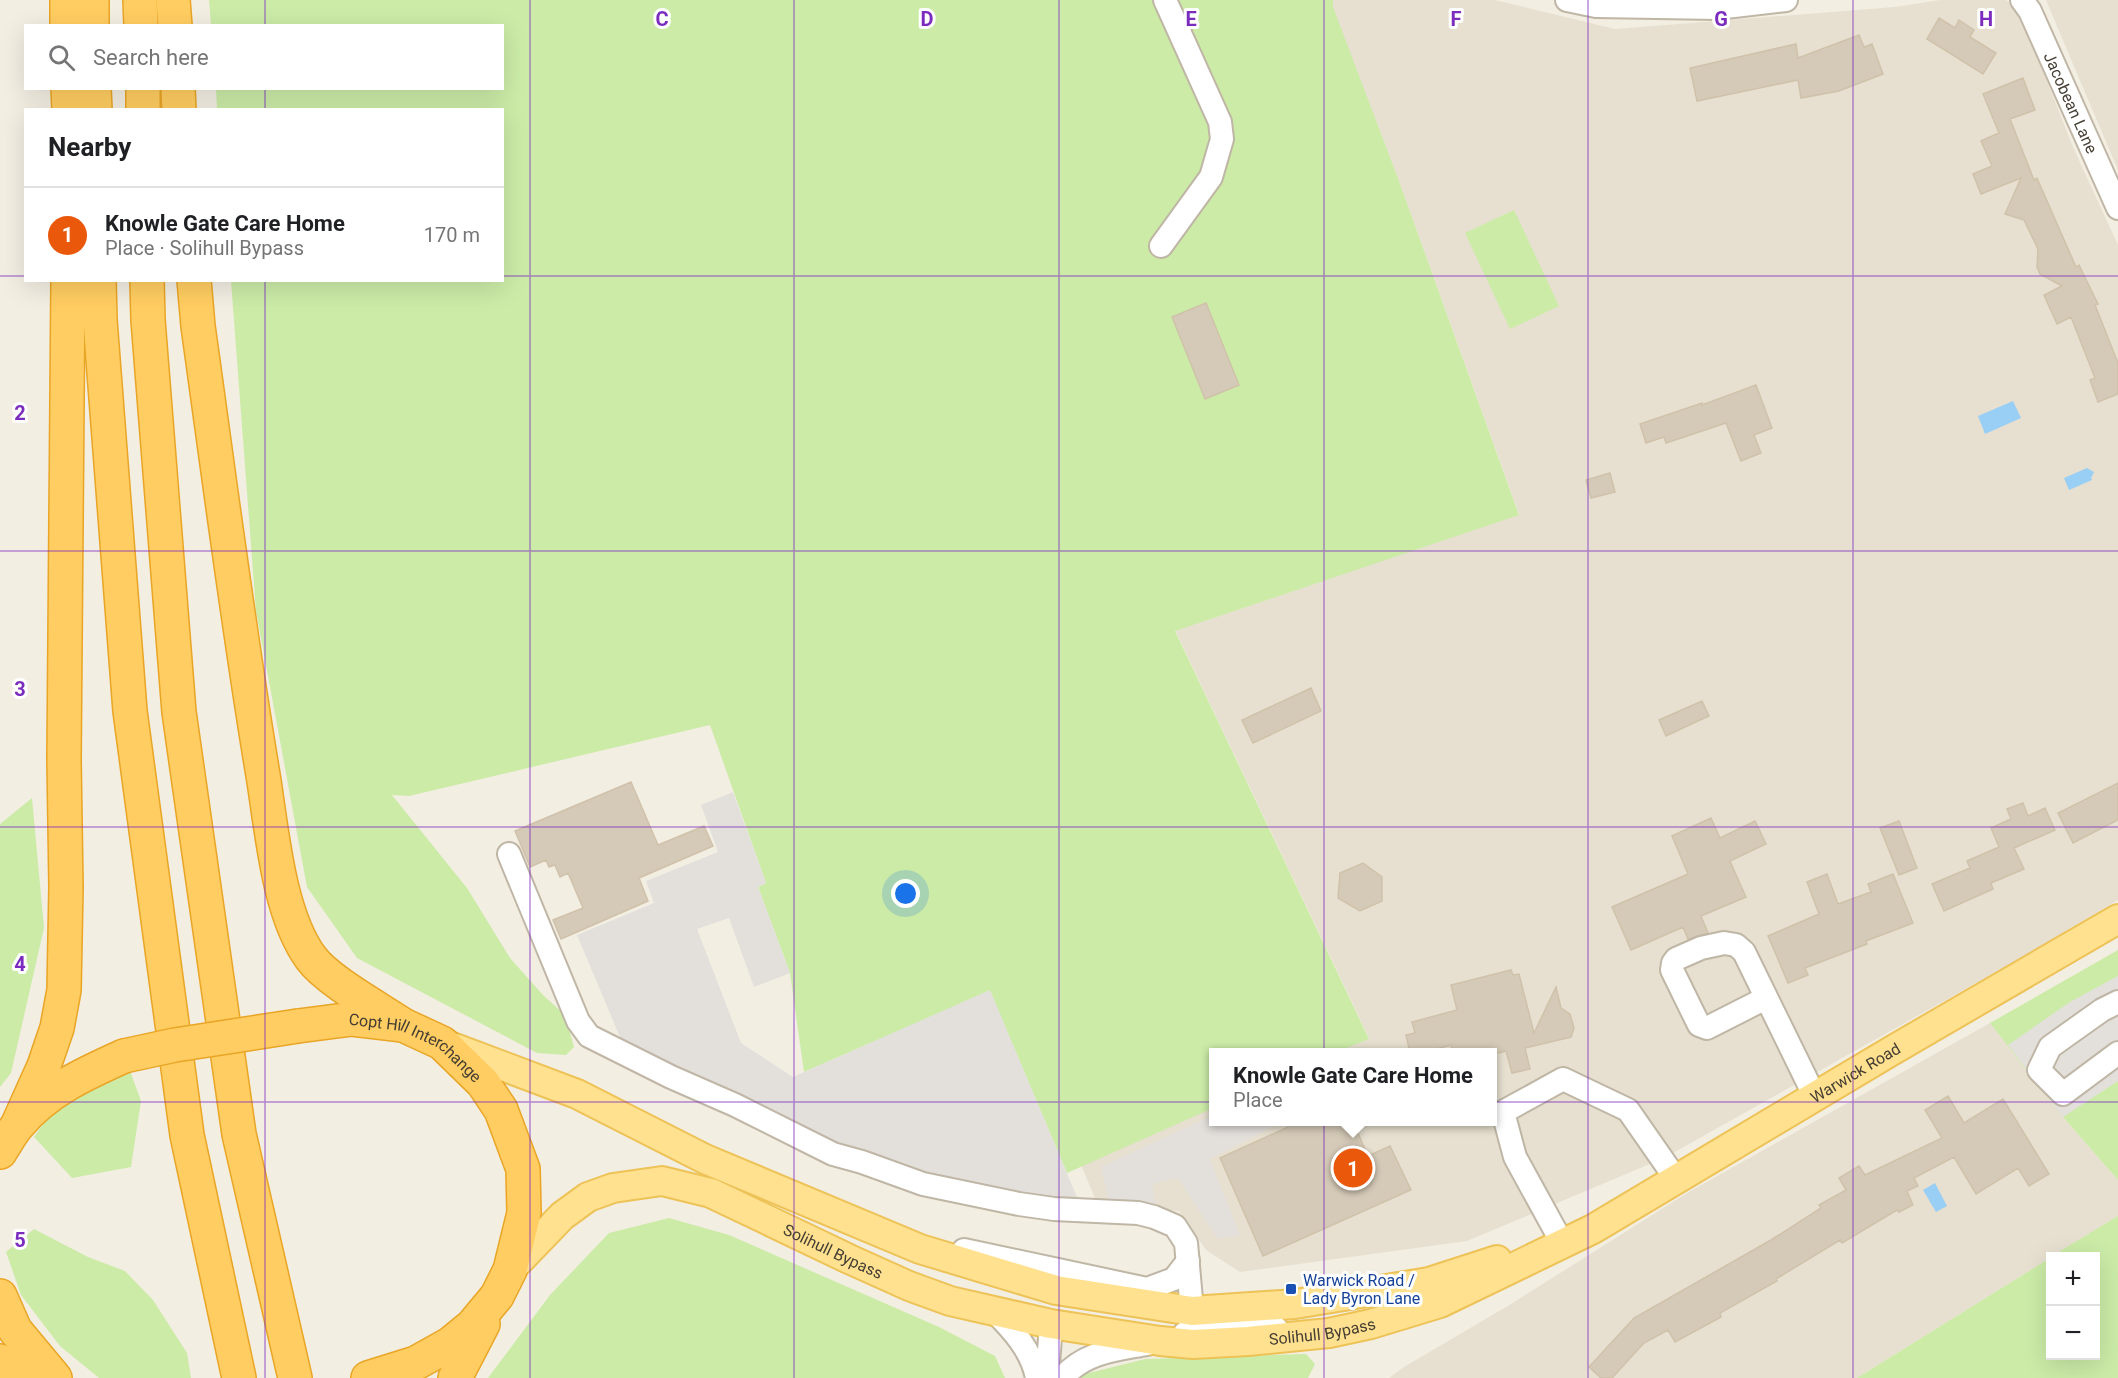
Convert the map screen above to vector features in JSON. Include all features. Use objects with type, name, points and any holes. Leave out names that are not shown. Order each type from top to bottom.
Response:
[{"type":"highway","points":[[67,0],[67,24]]},
{"type":"highway","points":[[92,0],[93,24]]},
{"type":"highway","points":[[140,0],[141,24]]},
{"type":"highway","points":[[173,0],[175,24]]},
{"type":"highway","points":[[68,90],[69,108]]},
{"type":"highway","points":[[94,90],[95,108]]},
{"type":"highway","points":[[143,90],[143,108]]},
{"type":"highway","points":[[178,90],[179,108]]},
{"type":"highway","points":[[18,1124],[44,1066],[57,1028],[64,990],[68,282]]},
{"type":"highway","points":[[99,282],[130,711],[187,1135],[239,1378]]},
{"type":"highway","points":[[147,282],[148,320],[179,712],[239,1134],[294,1378]]},
{"type":"highway","points":[[194,282],[246,673],[282,885],[294,925],[311,958],[328,975],[403,1024]]},
{"type":"highway","name":"Copt Hill Interchange","points":[[0,1152],[18,1124],[51,1095],[75,1079],[124,1056],[175,1045],[352,1019],[403,1024],[442,1043],[483,1083],[501,1110],[523,1169],[524,1213],[503,1283],[472,1326],[450,1344],[416,1363],[368,1378]]},
{"type":"highway","points":[[455,1378],[503,1283]]},
{"type":"highway","points":[[0,1296],[15,1330],[55,1378]]},
{"type":"highway","points":[[0,1361],[35,1378]]},
{"type":"main road","name":"Warwick Road","points":[[1593,1229],[2118,919]]},
{"type":"main road","name":"Solihull Bypass","points":[[442,1043],[577,1094],[705,1159],[920,1249],[1056,1290],[1195,1319],[1429,1281],[1593,1229]]},
{"type":"main road","name":"Solihull Bypass","points":[[503,1283],[562,1216],[588,1197],[613,1188],[662,1180],[711,1193],[909,1286],[950,1301],[1051,1324],[1193,1344],[1329,1333],[1371,1324],[1440,1303],[1593,1229]]},
{"type":"main road","points":[[836,1215],[880,1247],[982,1289],[1031,1301],[1042,1309],[1051,1324]]},
{"type":"street","points":[[1161,246],[1211,177],[1222,139],[1220,122],[1165,0]]},
{"type":"street","points":[[1567,0],[1596,6],[1717,8],[1786,0]]},
{"type":"street","name":"Jacobean Lane","points":[[2022,0],[2030,11],[2118,208]]},
{"type":"street","points":[[509,854],[578,1022],[589,1036],[833,1154],[923,1184],[1054,1209],[1138,1214],[1154,1217],[1175,1226],[1186,1244],[1195,1319]]},
{"type":"street","points":[[1766,998],[1815,1097]]},
{"type":"street","points":[[2118,1002],[2102,1010],[2050,1047],[2039,1070],[2063,1094],[2118,1053]]},
{"type":"street","points":[[1560,1239],[1515,1157],[1503,1112],[1563,1078],[1628,1110],[1676,1179]]},
{"type":"street","points":[[920,1249],[965,1250],[1147,1289],[1174,1279],[1188,1261]]},
{"type":"street","points":[[994,1311],[1011,1329],[1034,1362],[1037,1378]]},
{"type":"street","points":[[1062,1378],[1071,1368],[1096,1353],[1164,1341],[1195,1319],[1329,1333]]},
{"type":"street","points":[[1047,1378],[1051,1324]]},
{"type":"shaded area","points":[[1333,0],[1495,0],[1615,29],[1895,7],[1940,0],[2006,0],[2013,5],[2030,38],[2073,147],[2118,245],[2118,900],[2017,960],[1664,1158],[1467,1241],[1240,1272],[1206,1250],[1179,1211],[1097,1203],[1081,1165],[1209,1109],[1209,1126],[1497,1126],[1497,1048],[1346,1048],[1369,1038],[1175,630],[1519,514],[1399,181],[1332,7]]},
{"type":"shaded area","points":[[2046,0],[2118,0],[2118,170],[2067,50]]},
{"type":"shaded area","points":[[733,792],[766,883],[758,887],[790,973],[754,987],[729,918],[697,929],[741,1043],[793,1077],[990,990],[1079,1202],[1000,1191],[956,1181],[874,1157],[788,1124],[622,1042],[577,935],[654,903],[646,881],[718,852],[701,805]]},
{"type":"shaded area","points":[[2118,976],[2118,1081],[2063,1117],[2008,1045],[2070,1002]]},
{"type":"shaded area","points":[[1990,1023],[2063,1117],[2118,1180],[2118,1216],[2060,1252],[2046,1252],[2046,1261],[1857,1378],[1389,1378],[1687,1193]]},
{"type":"shaded area","points":[[1209,1117],[1209,1126],[1274,1126],[1210,1159],[1240,1236],[1217,1238],[1178,1178],[1152,1184],[1156,1205],[1109,1202],[1101,1167]]},
{"type":"green space","points":[[209,0],[1333,0],[1333,7],[1399,181],[1519,515],[1175,631],[1369,1039],[1347,1048],[1209,1048],[1209,1110],[1067,1173],[990,991],[804,1072],[790,973],[758,887],[766,883],[710,725],[409,796],[392,795],[467,888],[510,958],[543,995],[565,1015],[574,1047],[566,1055],[537,1053],[357,958],[307,887],[256,611],[231,282],[504,282],[504,108],[217,108],[216,90],[504,90],[504,24],[211,24]]},
{"type":"green space","points":[[1514,210],[1559,306],[1510,329],[1465,233]]},
{"type":"green space","points":[[32,798],[44,928],[11,1073],[0,1087],[0,824]]},
{"type":"green space","points":[[2118,950],[2118,1180],[2063,1117],[1990,1023]]},
{"type":"green space","points":[[129,1068],[141,1101],[131,1167],[72,1178],[34,1137],[59,1101]]},
{"type":"green space","points":[[2118,1216],[2118,1378],[1857,1378],[2046,1260],[2046,1360],[2100,1360],[2100,1252],[2059,1252]]},
{"type":"green space","points":[[669,1218],[729,1235],[939,1327],[995,1356],[1005,1378],[488,1378],[550,1295],[609,1233]]},
{"type":"green space","points":[[34,1229],[88,1257],[125,1271],[153,1300],[187,1353],[191,1378],[99,1378],[60,1346],[21,1295],[6,1252]]},
{"type":"green space","points":[[1306,1354],[1315,1364],[1308,1378],[1081,1378],[1085,1374],[1145,1359]]},
{"type":"water","points":[[2013,401],[2021,418],[1985,434],[1978,416]]},
{"type":"water","points":[[2087,468],[2094,472],[2092,480],[2069,490],[2064,478]]},
{"type":"water","points":[[1935,1183],[1947,1206],[1936,1212],[1923,1190]]},
{"type":"building","points":[[1939,18],[1955,28],[1959,20],[1974,30],[1970,37],[1996,53],[1983,74],[1927,39]]},
{"type":"building","points":[[1859,35],[1864,47],[1872,44],[1883,74],[1839,91],[1801,98],[1798,80],[1697,101],[1690,68],[1796,44],[1798,58]]},
{"type":"building","points":[[2023,78],[2035,110],[2010,119],[2034,180],[2037,178],[2076,267],[2079,265],[2098,304],[2095,305],[2118,363],[2118,394],[2098,402],[2090,380],[2095,378],[2071,317],[2057,324],[2044,295],[2062,286],[2040,274],[2037,267],[2038,249],[2024,220],[2005,214],[2021,178],[1981,194],[1973,174],[1992,166],[1981,141],[1999,133],[1983,94]]},
{"type":"building","points":[[1206,303],[1239,385],[1205,399],[1172,317]]},
{"type":"building","points":[[1756,385],[1772,428],[1754,435],[1761,453],[1741,461],[1726,423],[1666,443],[1664,437],[1646,443],[1640,424]]},
{"type":"building","points":[[1610,473],[1615,492],[1591,498],[1586,480]]},
{"type":"building","points":[[1311,688],[1321,711],[1253,743],[1242,720]]},
{"type":"building","points":[[1702,701],[1709,716],[1666,736],[1659,720]]},
{"type":"building","points":[[631,782],[658,845],[704,826],[713,846],[639,878],[648,901],[561,939],[553,920],[583,908],[568,873],[560,877],[555,865],[549,867],[546,860],[530,867],[515,831]]},
{"type":"building","points":[[2118,783],[2118,820],[2073,843],[2058,813]]},
{"type":"building","points":[[2023,803],[2028,816],[2045,808],[2055,830],[2014,848],[2024,869],[1991,883],[1993,889],[1944,911],[1932,884],[1970,868],[1967,861],[1999,847],[1991,828],[2011,819],[2007,809]]},
{"type":"building","points":[[1711,818],[1720,838],[1755,821],[1766,844],[1730,861],[1746,897],[1701,916],[1708,933],[1688,939],[1683,927],[1631,950],[1612,907],[1688,874],[1672,836]]},
{"type":"building","points":[[1899,821],[1917,868],[1899,875],[1880,828]]},
{"type":"building","points":[[1363,863],[1382,877],[1382,901],[1360,911],[1338,898],[1340,873]]},
{"type":"building","points":[[1827,874],[1838,904],[1871,892],[1868,884],[1893,874],[1913,923],[1805,968],[1808,975],[1788,983],[1768,936],[1819,914],[1807,882]]},
{"type":"building","points":[[1511,970],[1513,975],[1519,974],[1534,1033],[1556,987],[1561,1008],[1570,1014],[1574,1028],[1571,1037],[1525,1048],[1530,1069],[1512,1073],[1506,1051],[1497,1053],[1497,1048],[1452,1048],[1451,1045],[1440,1048],[1409,1048],[1406,1035],[1415,1033],[1412,1022],[1457,1010],[1451,985]]},
{"type":"building","points":[[1948,1096],[1964,1123],[2003,1099],[2049,1174],[2029,1186],[2018,1168],[1976,1194],[1954,1157],[1914,1178],[1918,1186],[1907,1191],[1913,1205],[1899,1212],[1897,1210],[1842,1243],[1840,1240],[1776,1279],[1777,1281],[1720,1313],[1721,1317],[1675,1342],[1668,1330],[1644,1343],[1612,1378],[1601,1378],[1589,1367],[1634,1318],[1771,1240],[1821,1208],[1819,1205],[1846,1190],[1839,1178],[1859,1166],[1865,1175],[1942,1138],[1925,1110]]},
{"type":"building","points":[[1355,1126],[1368,1156],[1390,1146],[1411,1190],[1263,1256],[1220,1158],[1288,1127]]},
{"type":"place","name":"Knowle Gate Care Home","points":[[1353,1168]]},
{"type":"place","name":"Warwick Road / Lady Byron Lane","points":[[1291,1289]]}]
